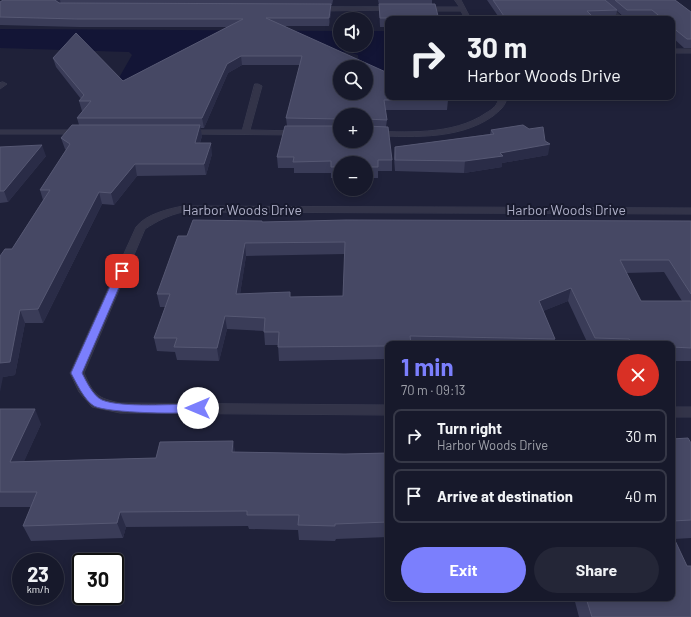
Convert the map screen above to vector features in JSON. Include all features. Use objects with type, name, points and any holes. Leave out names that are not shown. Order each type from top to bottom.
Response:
[{"type":"street","points":[[458,0],[466,16]]},
{"type":"street","points":[[600,0],[618,16]]},
{"type":"street","points":[[313,9],[400,9]]},
{"type":"street","points":[[415,9],[463,9]]},
{"type":"street","points":[[675,51],[691,51]]},
{"type":"street","points":[[245,132],[258,86]]},
{"type":"street","points":[[373,133],[413,134],[434,132],[475,122],[493,112],[501,104],[502,100]]},
{"type":"street","points":[[0,132],[88,132]]},
{"type":"street","points":[[174,132],[306,133]]},
{"type":"street","name":"Harbor Woods Drive","points":[[385,410],[120,408],[97,403],[84,388],[76,373],[141,227],[152,219],[167,212],[183,209],[691,211]]},
{"type":"street","points":[[675,412],[691,412]]},
{"type":"shaded area","points":[[0,29],[333,31],[333,52],[191,51],[112,90],[132,55],[129,52],[0,48]]},
{"type":"shaded area","points":[[373,31],[385,31],[385,89],[373,75],[373,60],[358,60],[358,55],[349,52],[373,52]]},
{"type":"building","points":[[3,0],[55,0],[59,3],[331,4],[329,18],[266,18],[333,48],[333,52],[341,52],[359,60],[333,60],[333,100],[373,100],[373,66],[385,72],[384,100],[387,120],[373,119],[373,108],[333,108],[333,119],[286,118],[302,56],[241,56],[227,64],[202,118],[77,118],[91,101],[79,101],[84,95],[53,58],[76,33],[123,81],[243,19],[77,19],[0,17],[0,2]]},
{"type":"building","points":[[493,0],[605,0],[617,10],[587,11],[592,16],[504,16]]},
{"type":"building","points":[[615,0],[675,0],[691,12],[691,39],[687,39],[675,29],[675,16],[659,16],[652,10],[627,10]]},
{"type":"building","points":[[379,4],[435,4],[438,16],[385,16],[385,18],[380,18]]},
{"type":"building","points":[[72,125],[200,125],[195,143],[211,143],[204,164],[135,164],[111,193],[99,192],[38,309],[20,310],[10,362],[0,363],[0,256],[5,249],[12,249],[50,190],[40,190],[70,144],[61,138]]},
{"type":"building","points":[[523,125],[529,129],[543,127],[545,141],[550,144],[500,153],[503,156],[465,161],[395,160],[395,147],[494,134],[491,130]]},
{"type":"building","points":[[285,126],[333,126],[333,148],[373,148],[373,126],[388,127],[392,160],[378,160],[378,167],[373,167],[373,156],[333,156],[333,167],[331,167],[331,161],[293,162],[294,157],[277,157]]},
{"type":"building","points":[[42,145],[4,191],[0,191],[0,147]]},
{"type":"building","points":[[193,220],[262,222],[346,220],[691,221],[691,294],[669,260],[620,260],[641,301],[691,301],[691,348],[675,347],[675,341],[630,341],[629,339],[595,338],[571,288],[539,301],[555,339],[410,336],[411,341],[385,341],[385,346],[278,347],[279,332],[264,332],[265,318],[225,316],[217,348],[174,347],[177,338],[154,338],[170,294],[157,294],[178,236],[187,236]],"holes":[[[345,242],[343,296],[290,297],[290,292],[236,294],[245,243]]]},
{"type":"building","points":[[0,409],[35,409],[10,462],[156,458],[160,442],[233,441],[232,452],[345,454],[385,453],[385,522],[335,524],[335,526],[298,525],[299,515],[247,515],[247,511],[120,512],[117,523],[23,526],[37,492],[0,492]]},
{"type":"building","points":[[688,438],[691,443],[691,520],[675,521],[675,439]]},
{"type":"building","points":[[675,540],[687,566],[691,566],[691,617],[592,617],[587,601],[675,601]]},
{"type":"route","points":[[122,271],[76,373],[84,388],[97,403],[120,408],[198,408]]}]
